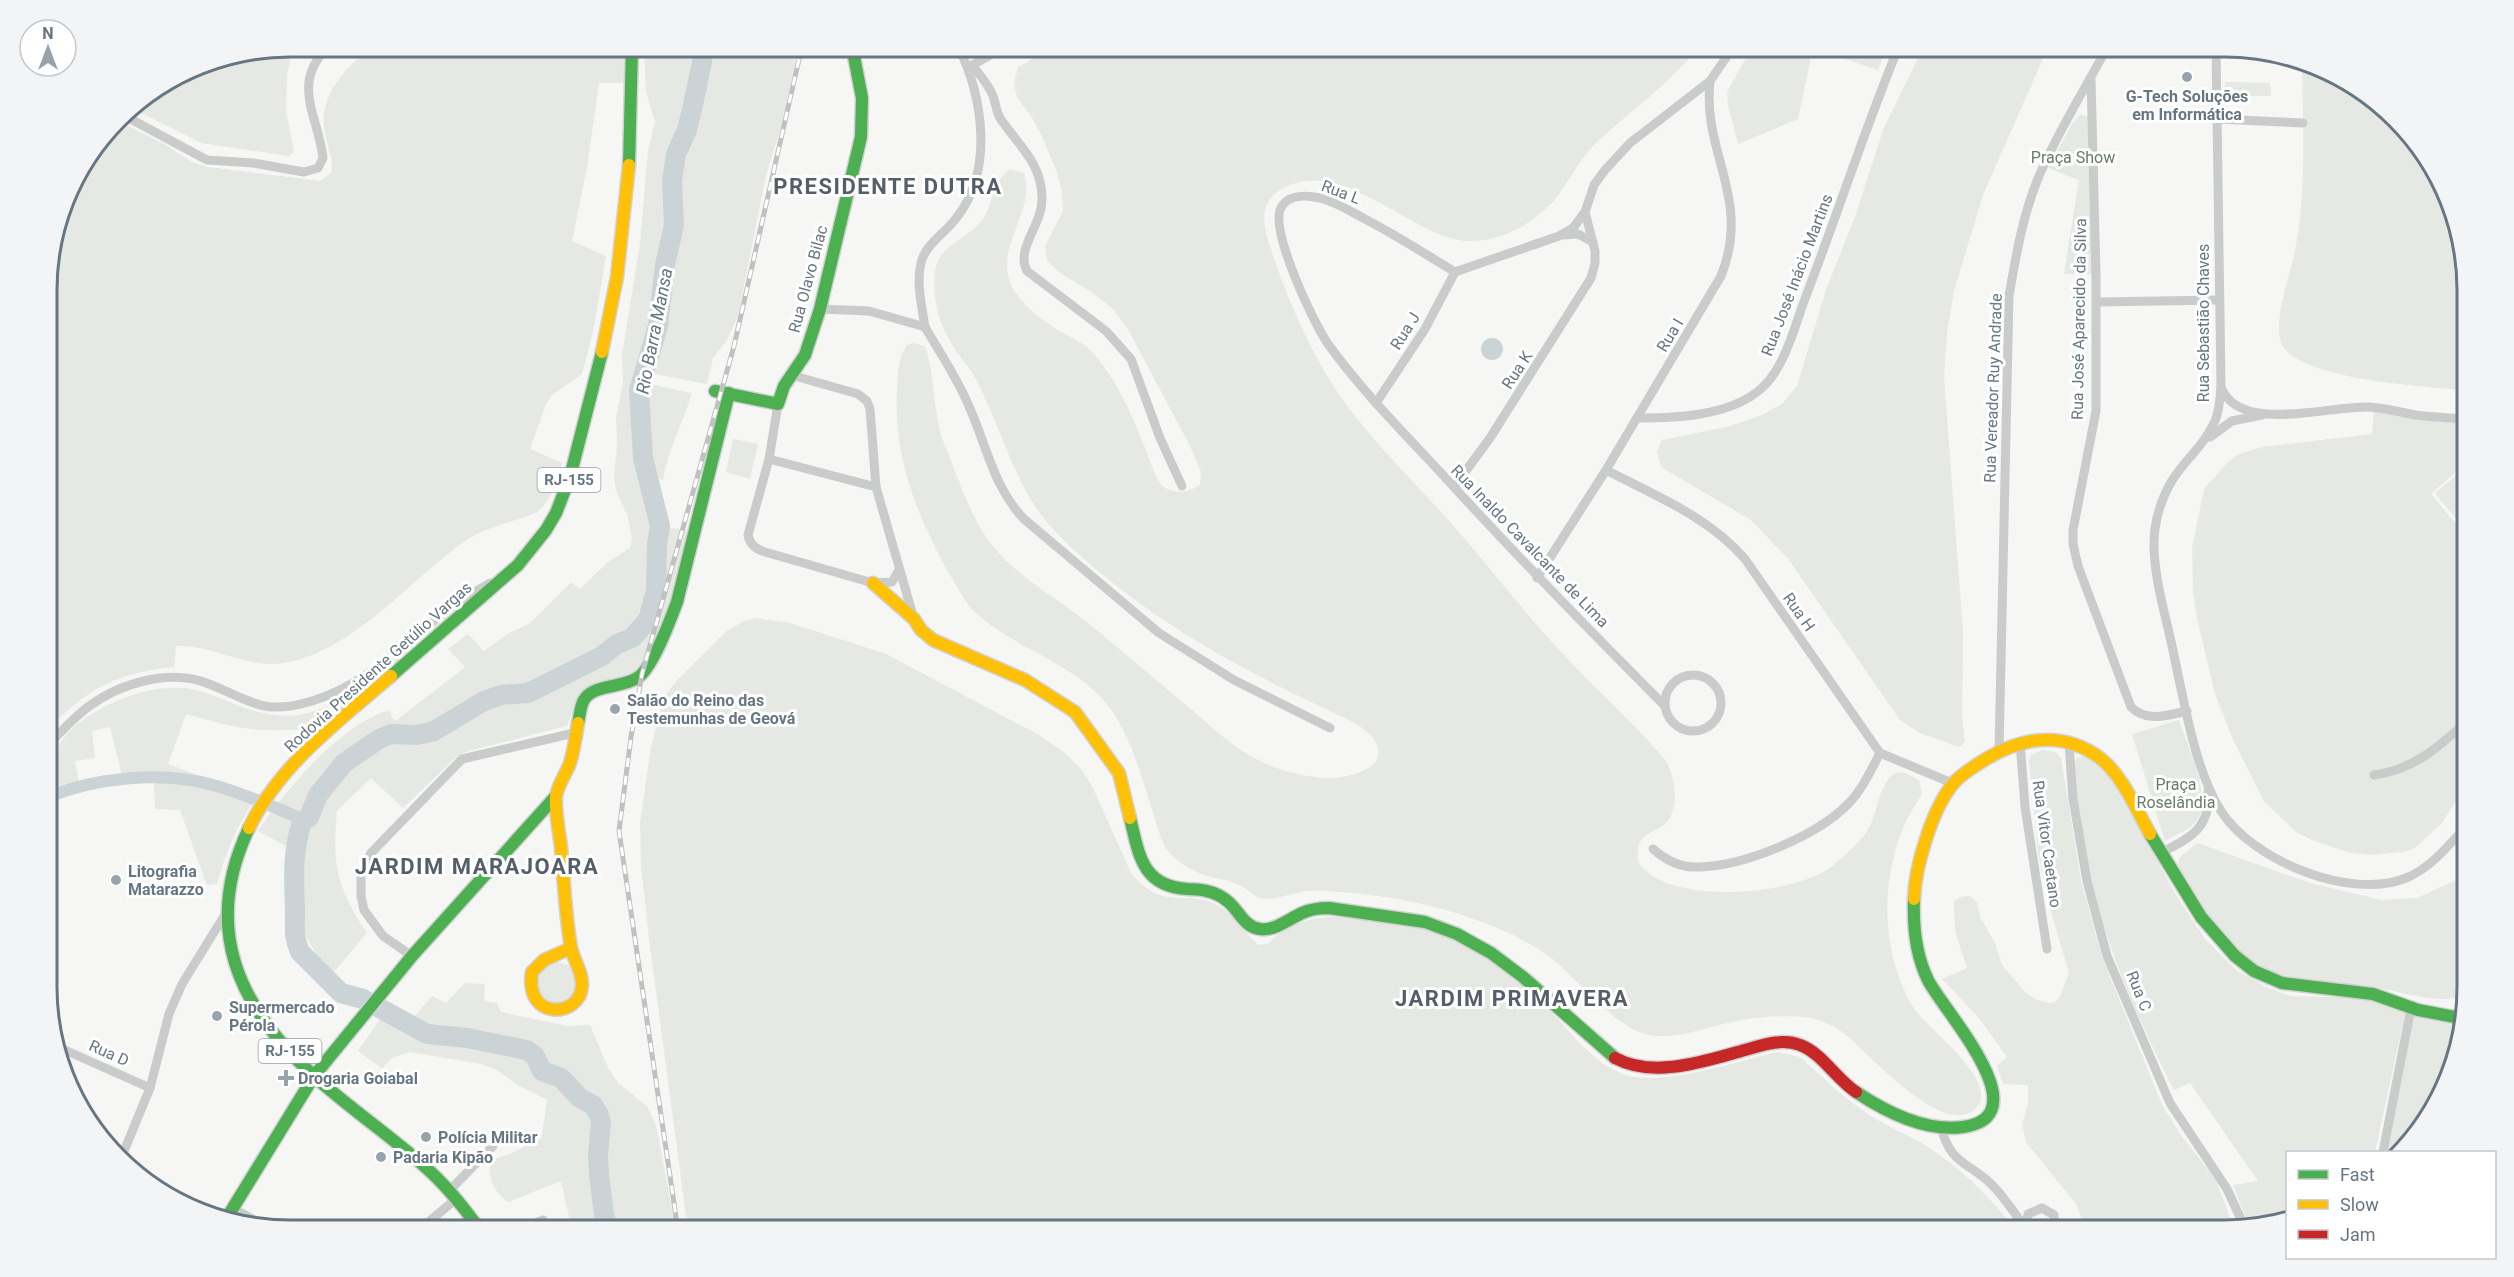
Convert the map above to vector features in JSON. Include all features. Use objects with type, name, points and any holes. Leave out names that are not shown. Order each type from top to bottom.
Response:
[{"type":"street","points":[[131,119],[207,160],[253,163],[296,171],[314,170],[321,166],[323,158],[309,101],[309,78],[320,57]]},
{"type":"street","name":"Rodovia Presidente Getúlio Vargas","points":[[472,1220],[452,1195],[398,1142],[314,1076],[268,1028],[253,1003],[236,961],[229,939],[226,913],[234,864],[268,795],[314,742],[449,616],[510,571],[541,539],[559,510],[578,447],[612,315],[630,177],[632,57]]},
{"type":"street","name":"Rua Olavo Bilac","points":[[778,404],[791,375],[805,355],[820,309],[862,124],[862,98],[854,57]]},
{"type":"street","points":[[965,57],[988,86],[1001,119],[1032,159],[1039,178],[1042,197],[1041,213],[1023,253],[1023,262],[1027,271],[1106,331],[1131,359],[1160,438],[1182,486]]},
{"type":"street","points":[[971,67],[988,57]]},
{"type":"street","points":[[1455,272],[1559,236],[1574,228],[1585,212],[1594,185],[1613,160],[1630,143],[1710,81],[1726,57]]},
{"type":"street","name":"Rua José Inácio Martins","points":[[1638,418],[1678,416],[1729,406],[1750,397],[1770,379],[1780,364],[1895,57]]},
{"type":"street","name":"Rua Vereador Ruy Andrade","points":[[1999,751],[2009,296],[2018,244],[2036,184],[2102,57]]},
{"type":"street","name":"Rua Sebastião Chaves","points":[[2216,57],[2221,385],[2216,417],[2201,445],[2168,488],[2155,525],[2154,544],[2158,584],[2187,711],[2204,769],[2211,791],[2227,820],[2258,848],[2302,870],[2356,884],[2383,884],[2416,873],[2431,863],[2457,836]]},
{"type":"street","points":[[971,67],[980,119],[978,165],[964,207],[952,224],[933,242],[921,262],[920,279],[925,327],[954,373],[1005,498],[1024,519],[1159,633],[1234,680],[1330,728]]},
{"type":"street","name":"Rua José Aparecido da Silva","points":[[2091,77],[2097,302],[2096,411],[2073,530],[2075,555],[2132,707],[2142,714],[2157,717],[2187,711]]},
{"type":"street","name":"Rua I","points":[[1537,578],[1638,418],[1721,276],[1729,256],[1732,239],[1732,211],[1709,111],[1710,81]]},
{"type":"street","points":[[1690,96],[1703,98],[1709,111]]},
{"type":"street","points":[[2217,119],[2303,123]]},
{"type":"street","name":"Rua L","points":[[1376,403],[1328,344],[1312,316],[1298,286],[1281,233],[1279,219],[1281,207],[1288,200],[1299,196],[1318,197],[1332,202],[1391,233],[1455,272]]},
{"type":"street","points":[[1585,212],[1593,242]]},
{"type":"street","points":[[1559,236],[1578,234],[1593,242]]},
{"type":"street","name":"Rua K","points":[[1454,487],[1491,438],[1591,278],[1595,263],[1593,242]]},
{"type":"street","name":"Rua J","points":[[1376,403],[1425,329],[1455,272]]},
{"type":"street","points":[[2097,302],[2219,300]]},
{"type":"street","points":[[820,309],[869,311],[925,327]]},
{"type":"street","points":[[791,375],[858,394],[867,401],[872,420],[876,487],[914,619],[921,630],[933,640],[1025,680],[1075,712],[1119,773],[1142,861],[1149,874],[1161,884],[1221,896],[1233,905],[1248,925],[1257,929],[1270,928],[1305,911],[1324,908],[1428,922],[1493,953],[1522,976],[1601,1048],[1628,1064],[1663,1066],[1770,1043],[1796,1044],[1814,1052],[1835,1076],[1862,1096],[1896,1113],[1941,1126],[1958,1128],[1978,1122],[1990,1112],[1993,1103],[1992,1084],[1984,1064],[1928,981],[1920,958],[1914,919],[1914,883],[1925,842],[1952,783],[1999,751],[2020,742],[2046,740],[2069,743],[2096,755],[2113,772],[2211,932],[2255,971],[2278,982],[2299,987],[2375,995],[2411,1008],[2455,1017]]},
{"type":"street","points":[[2221,385],[2226,396],[2237,404],[2270,414]]},
{"type":"street","points":[[715,391],[778,404],[769,459],[748,535],[749,541],[759,550],[873,583],[892,582],[899,570]]},
{"type":"street","points":[[230,1212],[314,1076],[357,1021],[412,956],[556,796],[570,762],[574,733],[583,701],[590,693],[630,682],[642,674],[668,628],[677,602],[729,393]]},
{"type":"street","name":"Rua Inaldo Cavalcante de Lima","points":[[1376,403],[1537,578],[1665,706],[1673,723],[1686,730],[1695,731],[1713,723],[1718,715],[1721,701],[1712,683],[1698,676],[1688,676],[1678,680],[1670,687],[1665,706]]},
{"type":"street","points":[[2201,445],[2226,424],[2246,417],[2270,414],[2302,414],[2360,407],[2457,418]]},
{"type":"street","points":[[769,459],[876,487]]},
{"type":"street","name":"Rua H","points":[[1606,470],[1662,498],[1729,541],[1745,559],[1880,753]]},
{"type":"street","points":[[873,583],[914,619]]},
{"type":"street","points":[[57,736],[75,717],[96,701],[148,680],[173,678],[197,680],[243,701],[268,708],[286,708],[325,697],[366,674],[449,616]]},
{"type":"street","points":[[2374,775],[2391,773],[2414,763],[2429,754],[2457,730]]},
{"type":"street","points":[[412,956],[383,936],[364,910],[361,896],[361,873],[371,854],[462,759],[574,733]]},
{"type":"street","name":"Rua Vitor Caetano","points":[[2020,742],[2025,807],[2047,949]]},
{"type":"street","name":"Rua C","points":[[2069,743],[2073,799],[2087,881],[2107,956],[2170,1103],[2223,1182],[2241,1220]]},
{"type":"street","points":[[1653,849],[1667,860],[1698,867],[1765,853],[1807,835],[1843,808],[1861,787],[1880,753],[1952,783]]},
{"type":"street","points":[[2162,852],[2187,840],[2203,822],[2209,800],[2204,769]]},
{"type":"street","points":[[556,796],[571,948],[582,980],[579,995],[574,1002],[564,1008],[552,1010],[544,1007],[537,1002],[531,992],[532,972],[544,960],[571,948]]},
{"type":"street","points":[[124,1151],[150,1088],[169,1014],[182,984],[226,913]]},
{"type":"street","points":[[2383,1151],[2411,1008]]},
{"type":"street","name":"Rua D","points":[[66,1050],[150,1088]]},
{"type":"street","points":[[1941,1126],[1946,1144],[1955,1158],[1995,1188],[2019,1220]]},
{"type":"street","points":[[428,1220],[493,1146]]},
{"type":"street","points":[[2026,1220],[2028,1214],[2042,1208],[2051,1211],[2054,1220]]},
{"type":"green space","points":[[291,57],[287,75],[286,111],[294,151],[289,156],[201,143],[139,112],[173,88],[215,69],[244,61]]},
{"type":"green space","points":[[361,57],[624,57],[624,83],[599,83],[587,167],[572,241],[606,256],[593,332],[582,374],[552,395],[546,404],[530,449],[562,463],[550,496],[537,512],[468,539],[381,612],[334,645],[309,656],[269,664],[256,663],[190,646],[176,646],[174,667],[119,678],[90,693],[57,721],[57,274],[65,229],[81,187],[96,160],[125,125],[164,144],[194,163],[208,167],[320,181],[331,173],[332,166],[324,126],[327,102],[338,80]]},
{"type":"green space","points":[[644,57],[697,57],[694,87],[681,128],[671,150],[668,182],[671,227],[662,252],[651,331],[637,379],[636,452],[655,521],[652,589],[643,616],[618,640],[598,653],[554,675],[525,686],[477,699],[442,723],[428,728],[389,733],[357,746],[339,760],[310,795],[299,815],[291,849],[258,831],[283,796],[333,744],[370,718],[389,710],[394,721],[398,719],[465,667],[448,649],[468,634],[484,651],[507,634],[530,623],[571,582],[580,589],[608,562],[630,548],[632,538],[628,517],[616,490],[614,478],[617,445],[616,417],[623,383],[622,355],[640,244],[648,151],[655,122],[646,92]]},
{"type":"green space","points":[[706,57],[796,57],[781,127],[766,175],[738,316],[727,340],[713,358],[707,384],[649,373],[661,339],[680,229],[681,154],[691,134]]},
{"type":"green space","points":[[1036,57],[1690,57],[1662,86],[1595,144],[1559,194],[1538,216],[1510,232],[1480,241],[1450,238],[1414,222],[1355,190],[1335,183],[1315,181],[1296,183],[1281,189],[1272,197],[1266,206],[1264,216],[1268,239],[1287,293],[1306,336],[1327,376],[1354,415],[1464,537],[1551,641],[1666,761],[1674,784],[1674,808],[1663,826],[1646,835],[1640,842],[1637,855],[1641,866],[1657,878],[1679,887],[1706,891],[1735,892],[1791,884],[1815,876],[1832,866],[1851,850],[1872,822],[1889,778],[1896,773],[1906,773],[1919,781],[1922,793],[1904,826],[1891,870],[1888,894],[1890,941],[1902,986],[1913,1007],[1972,1071],[1979,1086],[1981,1099],[1974,1110],[1960,1115],[1944,1112],[1925,1103],[1887,1074],[1845,1034],[1833,1026],[1811,1018],[1769,1017],[1737,1021],[1676,1035],[1645,1034],[1621,1022],[1608,1012],[1561,967],[1532,945],[1491,925],[1427,905],[1361,894],[1311,891],[1265,899],[1255,896],[1236,883],[1193,870],[1167,850],[1130,745],[1112,711],[1083,681],[1010,638],[976,613],[968,605],[938,553],[910,486],[899,439],[898,377],[900,360],[907,345],[913,343],[925,346],[940,431],[960,485],[978,524],[1001,555],[1014,568],[1088,623],[1224,737],[1258,760],[1290,772],[1332,778],[1363,771],[1377,759],[1378,751],[1370,735],[1351,721],[1219,654],[1127,594],[1064,541],[1026,492],[978,383],[953,346],[939,317],[934,280],[942,254],[980,224],[1000,179],[1010,169],[1024,173],[1026,187],[1022,212],[1009,249],[1007,262],[1010,283],[1020,299],[1056,329],[1083,344],[1100,361],[1127,406],[1161,485],[1181,492],[1191,490],[1200,484],[1201,472],[1190,446],[1129,331],[1113,309],[1090,291],[1060,273],[1047,260],[1045,246],[1063,211],[1062,193],[1058,175],[1042,136],[1017,97],[1014,84],[1018,67]]},
{"type":"green space","points":[[1746,57],[1811,57],[1798,119],[1738,144],[1727,92]]},
{"type":"green space","points":[[1840,57],[1883,57],[1878,70]]},
{"type":"green space","points":[[1919,57],[2044,57],[1983,195],[1954,291],[1947,333],[1944,377],[1963,631],[1962,716],[1965,742],[1959,747],[1920,733],[1900,720],[1789,560],[1751,520],[1661,467],[1657,451],[1662,440],[1730,426],[1762,415],[1782,404],[1797,386],[1826,290],[1856,214],[1883,130]]},
{"type":"green space","points":[[2302,70],[2341,88],[2366,105],[2389,125],[2418,160],[2445,215],[2453,244],[2457,274],[2457,389],[2398,384],[2343,375],[2299,360],[2285,349],[2279,330],[2279,317],[2298,232],[2303,160]]},
{"type":"green space","points":[[2225,82],[2270,83],[2271,96],[2224,96]]},
{"type":"green space","name":"Praça Show","points":[[2081,114],[2089,118],[2095,274],[2064,274],[2079,180],[2048,168],[2072,124]]},
{"type":"green space","points":[[644,383],[692,393],[668,458],[663,480],[657,477],[661,497],[651,479],[645,460]]},
{"type":"green space","points":[[2374,412],[2457,422],[2457,471],[2431,494],[2457,525],[2457,799],[2442,823],[2415,848],[2404,852],[2371,855],[2351,853],[2314,841],[2296,832],[2264,801],[2234,742],[2215,694],[2197,618],[2193,592],[2192,548],[2204,489],[2237,455],[2262,447],[2372,434]]},
{"type":"green space","points":[[733,439],[758,444],[750,479],[726,472]]},
{"type":"green space","points":[[2457,475],[2457,520],[2435,493]]},
{"type":"green space","points":[[672,528],[685,530],[689,534],[671,614],[641,669],[632,676],[578,698],[567,726],[468,751],[457,756],[403,808],[371,778],[337,811],[335,847],[339,876],[349,902],[367,933],[334,972],[318,958],[305,934],[301,895],[304,846],[313,816],[326,792],[346,771],[376,747],[397,740],[433,738],[453,728],[476,711],[540,691],[597,664],[639,639],[655,614],[665,572],[663,536]]},
{"type":"green space","points":[[447,612],[454,614],[322,725],[302,729],[259,730],[186,714],[168,764],[257,797],[233,839],[217,884],[207,885],[180,810],[155,809],[154,782],[124,783],[110,727],[92,731],[95,758],[75,761],[79,783],[57,797],[57,746],[88,716],[119,700],[153,690],[187,688],[266,714],[279,716],[308,713],[346,697],[399,656]]},
{"type":"green space","points":[[756,618],[790,623],[886,654],[1039,735],[1065,753],[1082,770],[1093,788],[1131,873],[1143,885],[1165,896],[1207,901],[1219,906],[1235,919],[1258,945],[1268,944],[1278,935],[1300,923],[1312,919],[1338,917],[1405,925],[1438,932],[1473,949],[1506,971],[1594,1056],[1614,1070],[1626,1075],[1659,1078],[1680,1075],[1777,1052],[1800,1057],[1841,1094],[1868,1114],[1925,1145],[1951,1163],[2008,1220],[687,1220],[649,939],[641,865],[640,823],[651,747],[664,697],[678,679],[728,630],[744,621]]},
{"type":"green space","name":"Praça Roselândia","points":[[2179,720],[2197,772],[2202,799],[2201,811],[2197,820],[2190,827],[2165,841],[2132,734]]},
{"type":"green space","points":[[2043,750],[2056,752],[2061,758],[2081,881],[2102,957],[2162,1105],[2180,1134],[2215,1179],[2231,1220],[2082,1220],[2076,1204],[2026,1142],[2022,1125],[2028,1103],[2028,1085],[2003,1084],[1997,1066],[2007,1057],[1979,1018],[1942,979],[1967,968],[1955,931],[1954,901],[1960,897],[1971,896],[1977,902],[1980,917],[1995,943],[2002,965],[2025,992],[2035,999],[2049,1003],[2055,1002],[2060,996],[2069,973],[2049,905],[2038,852],[2029,761],[2031,755]]},
{"type":"green space","points":[[2085,754],[2110,773],[2177,897],[2206,940],[2236,970],[2266,987],[2290,996],[2364,998],[2406,1009],[2375,1151],[2286,1151],[2286,1212],[2246,1219],[2233,1185],[2258,1181],[2190,1083],[2174,1090],[2152,1046],[2114,955],[2095,893],[2084,844],[2074,779],[2076,759]]},
{"type":"green space","points":[[2197,843],[2310,883],[2381,900],[2417,898],[2457,880],[2457,997],[2451,999],[2427,998],[2373,987],[2302,979],[2261,966],[2240,952],[2205,916],[2180,872],[2180,857]]},
{"type":"green space","points":[[557,962],[570,966],[579,982],[573,999],[556,1007],[538,998],[535,977],[550,963]]},
{"type":"green space","points":[[465,983],[485,984],[484,1001],[497,1003],[501,1012],[567,1026],[590,1025],[608,1068],[619,1084],[647,1106],[656,1125],[674,1220],[610,1220],[610,1200],[604,1156],[604,1112],[593,1096],[579,1093],[562,1072],[550,1068],[535,1050],[488,1038],[437,1033],[409,1023],[432,996],[446,1003]]},
{"type":"green space","points":[[2413,1011],[2455,1020],[2445,1062],[2426,1104],[2399,1141],[2390,1151],[2386,1151]]},
{"type":"green space","points":[[383,1015],[433,1040],[516,1051],[540,1074],[554,1077],[575,1102],[588,1108],[595,1128],[590,1155],[600,1220],[570,1220],[561,1181],[508,1202],[495,1189],[490,1171],[492,1160],[512,1153],[542,1137],[547,1100],[516,1084],[497,1070],[481,1064],[410,1052],[392,1058],[382,1068],[358,1051]]},
{"type":"shaded area","points":[[1492,338],[1500,341],[1503,349],[1500,357],[1492,360],[1484,357],[1481,349],[1484,341]]},
{"type":"waterway","name":"Rio Barra Mansa","points":[[606,1220],[598,1155],[601,1123],[593,1105],[580,1098],[561,1078],[542,1071],[535,1056],[527,1050],[467,1038],[427,1034],[363,999],[341,993],[300,952],[298,947],[295,931],[295,855],[302,822],[309,817],[318,795],[344,763],[379,739],[391,734],[416,735],[434,731],[484,701],[501,695],[528,693],[602,656],[617,644],[632,638],[648,620],[656,590],[657,544],[660,526],[643,458],[639,390],[658,326],[665,265],[674,225],[672,181],[676,154],[687,130],[702,57]]},
{"type":"waterway","points":[[57,794],[108,781],[151,777],[172,778],[224,788],[300,818]]},
{"type":"railway","points":[[677,1220],[619,831],[642,674],[734,346],[800,57]]},
{"type":"traffic: fast","points":[[629,165],[632,57]]},
{"type":"traffic: fast","points":[[715,391],[778,404],[784,386],[805,355],[820,309],[861,137],[862,98],[854,57]]},
{"type":"traffic: fast","points":[[391,676],[518,565],[546,530],[556,513],[570,477],[602,352]]},
{"type":"traffic: fast","points":[[578,723],[582,705],[589,695],[603,688],[636,679],[647,667],[662,640],[677,602],[729,393]]},
{"type":"traffic: fast","points":[[230,1212],[314,1076],[412,956],[556,796]]},
{"type":"traffic: fast","points":[[1130,818],[1140,856],[1145,866],[1160,882],[1172,887],[1203,890],[1217,894],[1230,903],[1254,928],[1266,929],[1302,913],[1329,908],[1425,922],[1457,934],[1491,953],[1523,977],[1615,1058]]},
{"type":"traffic: fast","points":[[249,828],[235,864],[228,899],[229,932],[235,963],[247,993],[265,1022],[287,1049],[314,1076],[431,1172],[473,1220]]},
{"type":"traffic: fast","points":[[2150,834],[2201,917],[2235,956],[2254,971],[2282,983],[2373,994],[2418,1010],[2455,1017]]},
{"type":"traffic: fast","points":[[1856,1092],[1880,1107],[1907,1119],[1949,1128],[1963,1127],[1985,1119],[1993,1103],[1991,1083],[1980,1060],[1924,971],[1916,941],[1914,899]]},
{"type":"traffic: slow","points":[[602,352],[617,277],[629,165]]},
{"type":"traffic: slow","points":[[873,583],[914,619],[921,630],[933,640],[1025,680],[1075,712],[1119,773],[1130,818]]},
{"type":"traffic: slow","points":[[249,828],[262,805],[293,764],[331,727],[391,676]]},
{"type":"traffic: slow","points":[[571,948],[544,960],[532,972],[532,988],[536,999],[544,1006],[563,1009],[579,997],[582,986],[569,935],[556,803],[558,789],[571,758],[578,723]]},
{"type":"traffic: slow","points":[[1914,899],[1921,855],[1945,795],[1955,781],[1971,769],[1993,755],[2023,743],[2054,740],[2085,749],[2100,758],[2122,783],[2150,834]]},
{"type":"traffic: jam","points":[[1615,1058],[1630,1064],[1663,1068],[1697,1063],[1759,1046],[1786,1042],[1808,1049],[1856,1092]]},
{"type":"place","name":"G-Tech Soluções em Informática","points":[[2187,77]]},
{"type":"place","name":"Salão do Reino das Testemunhas de Geová","points":[[615,709]]},
{"type":"place","name":"Litografia Matarazzo","points":[[116,880]]},
{"type":"place","name":"Supermercado Pérola","points":[[217,1016]]},
{"type":"place","name":"Drogaria Goiabal","points":[[286,1078]]},
{"type":"place","name":"Polícia Militar","points":[[426,1137]]},
{"type":"place","name":"Padaria Kipão","points":[[381,1157]]},
{"type":"district","name":"PRESIDENTE DUTRA","points":[[888,186]]},
{"type":"district","name":"JARDIM MARAJOARA","points":[[477,866]]},
{"type":"district","name":"JARDIM PRIMAVERA","points":[[1512,998]]}]
